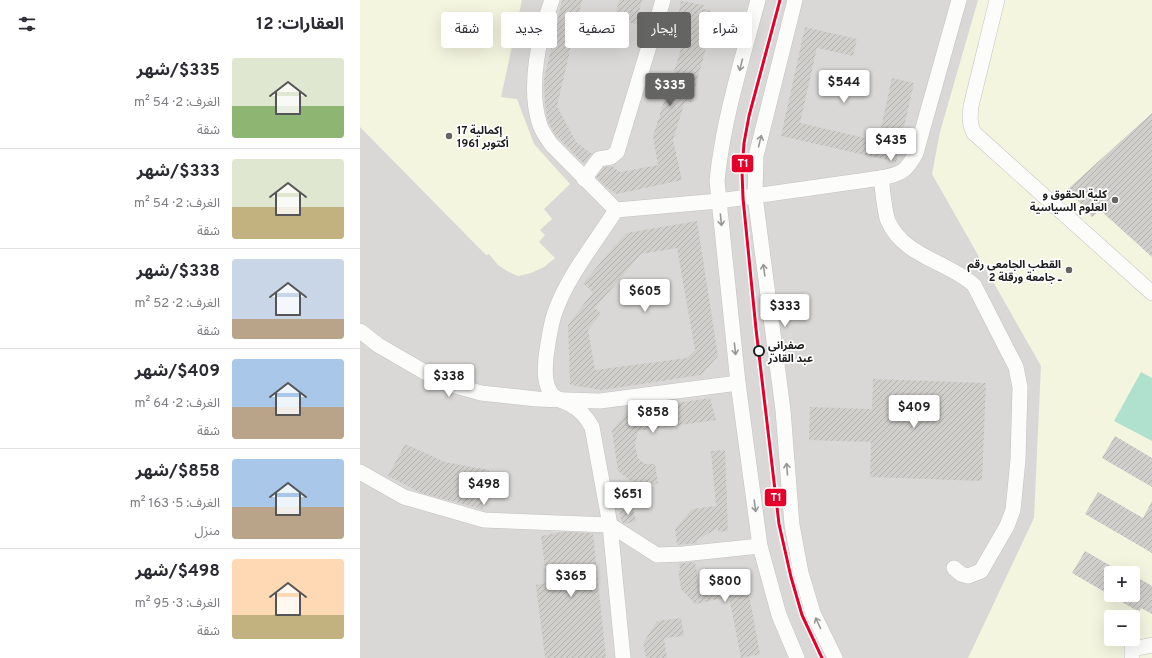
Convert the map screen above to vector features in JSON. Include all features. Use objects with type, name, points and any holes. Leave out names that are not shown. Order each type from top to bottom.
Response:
[{"type":"street","points":[[552,0],[540,44],[535,72],[534,94],[539,124],[547,140],[616,210],[719,201],[881,178],[903,172],[909,166],[916,153],[959,0]]},
{"type":"street","points":[[584,179],[599,159],[611,157],[617,152],[663,0]]},
{"type":"street","points":[[758,0],[720,154],[717,181],[738,383],[760,546],[778,615],[797,658]]},
{"type":"street","points":[[795,0],[756,156],[755,196],[783,410],[792,525],[801,573],[813,613],[835,658]]},
{"type":"street","points":[[997,0],[971,106],[970,127],[974,133],[1152,293]]},
{"type":"street","points":[[881,178],[888,220],[893,229],[902,241],[914,250],[962,276],[974,285],[979,292],[1016,367],[1018,376],[1020,388],[1018,460],[1013,510],[1007,526],[981,571],[968,576],[961,574],[954,568]]},
{"type":"street","points":[[616,210],[567,286],[554,316],[547,348],[545,366],[546,382],[551,393],[578,410],[588,420],[592,427],[610,525],[624,658]]},
{"type":"street","points":[[360,331],[378,345],[428,374],[456,386],[481,393],[560,400],[600,401],[738,383]]},
{"type":"street","points":[[360,472],[404,497],[484,520],[610,525],[657,555],[683,554],[760,546]]},
{"type":"street","points":[[1132,658],[1132,649],[1152,645]]},
{"type":"shaded area","points":[[360,0],[1152,0],[1152,658],[360,658]]},
{"type":"shaded area","name":"إكمالية 17 أكتوبر 1961","points":[[360,0],[522,0],[519,12],[501,12],[501,48],[512,48],[501,97],[517,99],[534,144],[570,184],[544,209],[552,219],[540,230],[545,235],[539,242],[555,258],[544,267],[531,273],[518,276],[498,265],[489,254],[486,255],[360,127]]},
{"type":"shaded area","name":"القطب الجامعي رقم 2 ـ جامعة ورقلة","points":[[978,0],[1152,0],[1152,658],[968,658],[1034,518],[1041,366],[932,174],[940,132]]},
{"type":"green space","points":[[1141,372],[1152,378],[1152,441],[1114,421]]},
{"type":"building","points":[[562,0],[582,0],[579,12],[565,12],[565,48],[571,48],[557,106],[576,142],[592,154],[584,164],[555,134],[548,122],[545,106],[544,80],[551,48],[557,48],[557,22]]},
{"type":"building","points":[[619,0],[642,0],[639,12],[637,12],[636,24],[629,22],[629,12],[616,12]]},
{"type":"building","points":[[681,1],[704,5],[703,9],[710,10],[710,12],[699,12],[699,48],[706,48],[691,102],[685,101],[673,140],[682,180],[617,194],[606,187],[596,177],[604,167],[612,166],[620,172],[658,165],[653,136],[681,48],[691,48],[691,12],[679,12]]},
{"type":"building","points":[[805,27],[857,39],[853,56],[817,48],[800,123],[878,141],[892,78],[914,83],[896,162],[781,136]]},
{"type":"building","name":"كلية الحقوق و العلوم السياسية","points":[[1152,113],[1152,257],[1100,210],[1092,217],[1068,189]]},
{"type":"building","points":[[697,221],[718,356],[701,375],[602,390],[570,385],[568,325],[593,292],[583,283],[626,233]],"holes":[[[677,248],[695,350],[687,358],[595,370],[588,330],[601,314],[595,308],[641,254]]]},
{"type":"building","points":[[873,379],[986,383],[982,481],[870,477],[871,442],[809,440],[810,407],[872,409]]},
{"type":"building","points":[[710,398],[716,420],[638,431],[635,446],[638,458],[645,464],[655,464],[658,483],[640,488],[618,471],[612,431],[628,410]]},
{"type":"building","points":[[1115,436],[1152,458],[1152,487],[1102,458]]},
{"type":"building","points":[[405,444],[445,462],[489,470],[482,509],[421,493],[388,476]]},
{"type":"building","points":[[725,450],[728,531],[718,532],[718,528],[697,540],[697,543],[677,545],[675,529],[692,509],[716,506],[711,451]]},
{"type":"building","points":[[1098,492],[1143,518],[1152,501],[1152,553],[1085,514]]},
{"type":"building","points":[[633,508],[636,521],[625,524],[622,522],[619,511]]},
{"type":"building","points":[[562,532],[593,533],[606,658],[545,658],[536,585],[547,583],[541,536]]},
{"type":"building","points":[[1085,551],[1111,566],[1104,566],[1104,592],[1072,573]]},
{"type":"building","points":[[695,562],[699,584],[745,574],[760,654],[741,658],[729,597],[695,604],[681,589],[678,570],[680,570],[679,563]]},
{"type":"building","points":[[1140,579],[1152,586],[1152,614],[1141,608],[1140,610],[1136,610],[1122,602],[1140,602]]},
{"type":"building","points":[[681,618],[684,636],[664,638],[667,658],[646,658],[643,643],[657,621]]},
{"type":"transit line","name":"T1","points":[[780,0],[749,116],[744,143],[742,171],[743,198],[756,329],[779,524],[791,577],[802,615],[822,658]]},
{"type":"place","name":"إكمالية 17 أكتوبر 1961","points":[[449,136]]},
{"type":"place","name":"كلية الحقوق و العلوم السياسية","points":[[1115,200]]},
{"type":"place","name":"القطب الجامعي رقم 2 ـ جامعة ورقلة","points":[[1069,270]]},
{"type":"place","name":"صفراني عبد القادر","points":[[759,351]]}]
